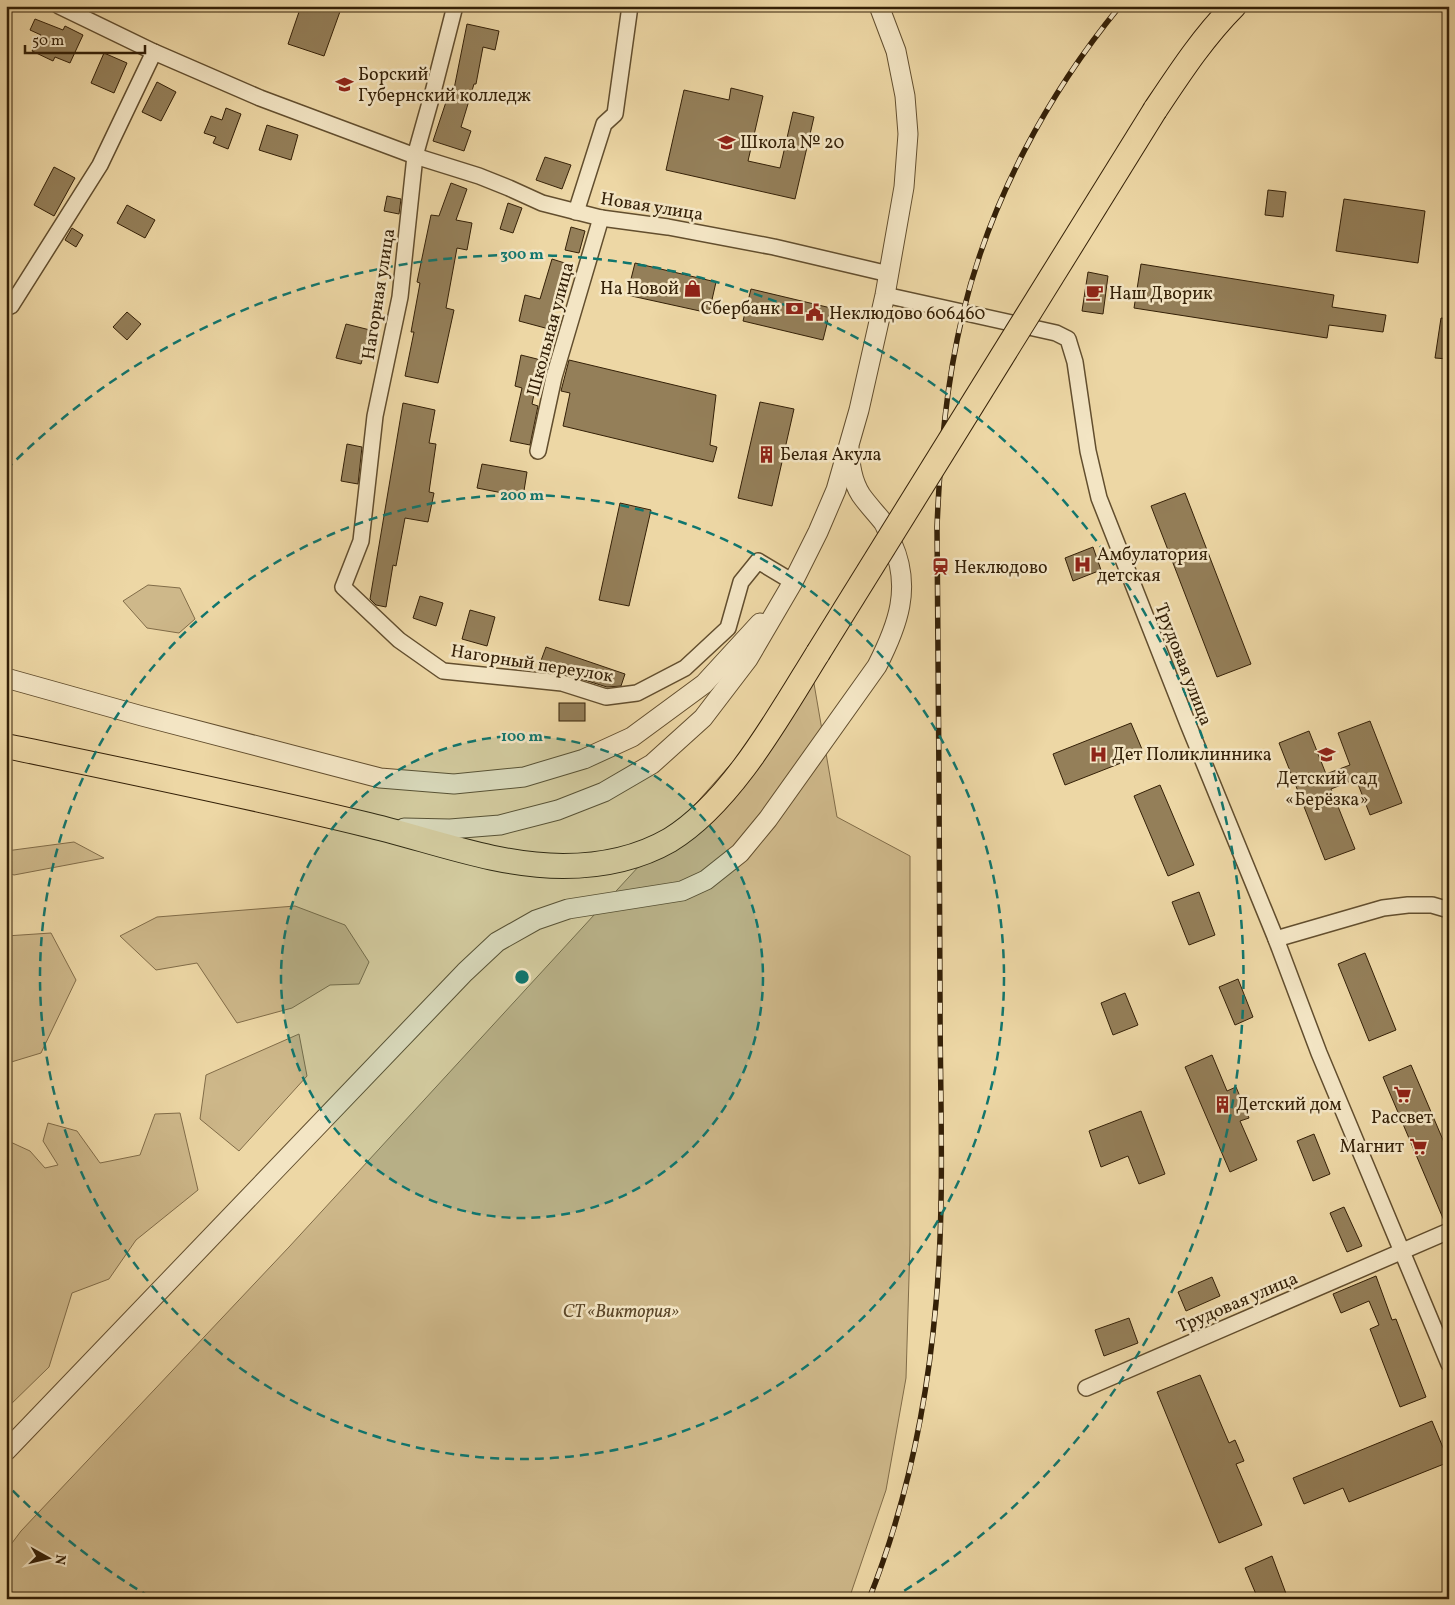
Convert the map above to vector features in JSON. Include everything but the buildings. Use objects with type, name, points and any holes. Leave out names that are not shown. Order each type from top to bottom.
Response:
[{"type":"main road","points":[[6,746],[366,824],[470,852],[520,863],[562,866],[589,865],[632,858],[670,839],[708,809],[744,767],[818,652],[1155,110],[1177,76],[1219,21],[1234,6]]},
{"type":"street","name":"Новая улица","points":[[59,6],[154,52],[260,98],[415,156],[487,179],[542,203],[601,218],[668,227],[774,247],[889,274]]},
{"type":"street","name":"Нагорная улица","points":[[343,587],[361,541],[375,416],[400,297],[415,156],[455,6]]},
{"type":"street","points":[[576,212],[604,124],[615,114],[630,6]]},
{"type":"street","points":[[366,824],[423,829],[500,825],[558,810],[604,792],[652,764],[703,718],[748,659],[792,582],[818,532],[836,490],[860,410],[885,295],[904,187],[908,134],[905,96],[896,51],[878,6]]},
{"type":"street","points":[[11,306],[100,165],[154,52]]},
{"type":"street","name":"Школьная улица","points":[[538,451],[554,377],[601,218]]},
{"type":"street","name":"Трудовая улица","points":[[885,295],[1056,333],[1068,339],[1075,362],[1088,451],[1099,498],[1320,1053],[1449,1364]]},
{"type":"street","points":[[6,1451],[465,972],[497,942],[536,920],[568,909],[682,891],[706,880],[740,853],[768,819],[877,666],[890,640],[898,617],[903,588],[899,559],[884,523],[861,494],[851,472],[849,448]]},
{"type":"street","name":"Нагорный переулок","points":[[343,587],[399,640],[443,671],[562,683],[606,697],[637,693],[685,668],[728,628],[742,582],[758,561],[792,582]]},
{"type":"street","points":[[6,678],[142,716],[380,778],[454,784],[524,776],[584,759],[632,737],[704,684],[782,600]]},
{"type":"street","points":[[1276,939],[1383,908],[1432,905],[1449,910]]},
{"type":"street","points":[[1402,1252],[1449,1231]]},
{"type":"street","name":"Трудовая улица","points":[[1086,1388],[1402,1252]]},
{"type":"green space","points":[[148,585],[180,588],[195,619],[179,633],[147,628],[123,601]]},
{"type":"green space","name":"СТ «Виктория»","points":[[812,672],[837,817],[910,856],[910,1244],[906,1378],[886,1490],[849,1599],[6,1599],[6,1551],[21,1531],[289,1247],[685,816]]},
{"type":"green space","points":[[74,842],[104,858],[14,875],[6,872],[6,851]]},
{"type":"green space","points":[[295,906],[345,925],[369,962],[359,984],[330,985],[292,1008],[237,1023],[197,963],[156,970],[120,936],[157,917]]},
{"type":"green space","points":[[51,933],[76,980],[41,1053],[8,1063],[6,1062],[6,936]]},
{"type":"green space","points":[[299,1034],[307,1076],[239,1151],[200,1119],[206,1075]]},
{"type":"green space","points":[[180,1113],[198,1190],[136,1240],[109,1279],[72,1293],[49,1367],[6,1409],[6,1140],[30,1151],[45,1168],[58,1165],[43,1141],[48,1123],[77,1131],[100,1163],[140,1155],[155,1114]]},
{"type":"railway","points":[[869,1599],[905,1490],[921,1416],[932,1341],[939,1265],[941,1151],[937,527],[942,446],[952,366],[963,313],[975,271],[1005,190],[1024,151],[1068,76],[1120,6]]},
{"type":"place","name":"Борский Губернский колледж","points":[[344,84]]},
{"type":"place","name":"Школа № 20","points":[[726,142]]},
{"type":"place","name":"На Новой","points":[[693,288]]},
{"type":"place","name":"Наш Дворик","points":[[1095,293]]},
{"type":"place","name":"Сбербанк","points":[[794,308]]},
{"type":"place","name":"Неклюдово 606460","points":[[815,313]]},
{"type":"place","name":"Белая Акула","points":[[766,454]]},
{"type":"place","name":"Амбулатория детская","points":[[1083,564]]},
{"type":"place","name":"Неклюдово","points":[[940,567]]},
{"type":"place","name":"Дет Поликлинника","points":[[1098,754]]},
{"type":"place","name":"Детский сад «Берёзка»","points":[[1327,755]]},
{"type":"place","name":"Рассвет","points":[[1402,1094]]},
{"type":"place","name":"Детский дом","points":[[1222,1104]]},
{"type":"place","name":"Магнит","points":[[1418,1146]]}]
